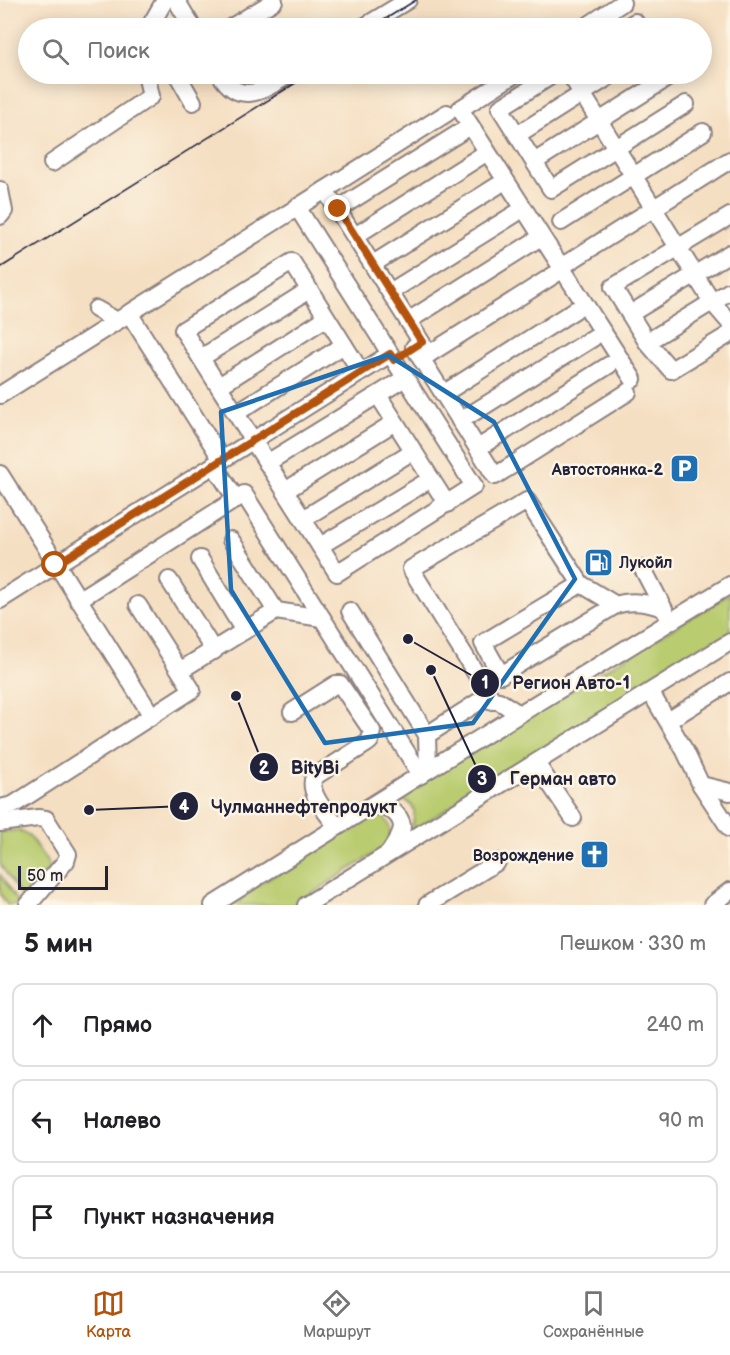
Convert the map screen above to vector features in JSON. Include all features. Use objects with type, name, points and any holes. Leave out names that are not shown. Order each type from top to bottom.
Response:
[{"type":"street","points":[[155,18],[165,0]]},
{"type":"street","points":[[176,0],[187,18]]},
{"type":"street","points":[[378,18],[408,0]]},
{"type":"street","points":[[246,18],[274,1]]},
{"type":"street","points":[[599,18],[622,3]]},
{"type":"street","points":[[52,163],[151,96],[148,84]]},
{"type":"street","points":[[183,84],[193,102]]},
{"type":"street","points":[[230,84],[237,91],[249,94],[273,84]]},
{"type":"street","points":[[325,190],[408,321],[443,394],[495,476],[631,386],[460,109],[499,84]]},
{"type":"street","points":[[538,84],[500,108],[552,189],[686,104]]},
{"type":"street","points":[[577,84],[712,302],[730,323]]},
{"type":"street","points":[[517,135],[597,84]]},
{"type":"street","points":[[534,162],[658,84]]},
{"type":"street","points":[[0,395],[447,113]]},
{"type":"street","points":[[338,209],[464,130]]},
{"type":"street","points":[[561,222],[703,132]]},
{"type":"street","points":[[355,236],[481,156]]},
{"type":"street","points":[[0,600],[361,372],[392,357],[421,350],[558,271],[730,160]]},
{"type":"street","points":[[373,264],[497,186]]},
{"type":"street","points":[[0,190],[4,211],[0,216]]},
{"type":"street","points":[[297,207],[474,486],[337,573],[183,330],[292,262],[361,372]]},
{"type":"street","points":[[390,292],[515,214]]},
{"type":"street","points":[[730,216],[614,287],[647,342],[671,370],[730,334]]},
{"type":"street","points":[[408,321],[533,242]]},
{"type":"street","points":[[630,314],[730,253]]},
{"type":"street","points":[[201,358],[309,290]]},
{"type":"street","points":[[647,342],[730,291]]},
{"type":"street","points":[[96,309],[123,317],[218,463],[236,499]]},
{"type":"street","points":[[443,394],[575,310]]},
{"type":"street","points":[[219,386],[326,318]]},
{"type":"street","points":[[460,421],[593,338]]},
{"type":"street","points":[[236,413],[344,345]]},
{"type":"street","points":[[477,448],[609,365]]},
{"type":"street","points":[[267,463],[405,378]]},
{"type":"street","points":[[378,395],[447,504]]},
{"type":"street","points":[[285,491],[395,422]]},
{"type":"street","points":[[303,519],[413,451]]},
{"type":"street","points":[[0,474],[55,565],[152,716]]},
{"type":"street","points":[[320,546],[431,479]]},
{"type":"street","points":[[78,600],[244,494],[322,618],[424,772]]},
{"type":"street","points":[[493,701],[411,569],[527,501],[581,584],[616,604]]},
{"type":"street","points":[[231,540],[276,611]]},
{"type":"street","points":[[200,559],[244,631]]},
{"type":"street","points":[[643,569],[667,615]]},
{"type":"street","points":[[169,580],[214,651]]},
{"type":"street","points":[[581,584],[483,643],[501,675],[616,604],[623,602],[649,604],[667,615]]},
{"type":"street","points":[[219,903],[519,714],[667,615],[730,585]]},
{"type":"street","points":[[0,808],[13,805],[192,690],[138,605]]},
{"type":"street","points":[[181,670],[276,611],[322,618]]},
{"type":"street","points":[[350,611],[427,735],[424,772]]},
{"type":"street","points":[[316,903],[389,854],[730,642]]},
{"type":"street","points":[[668,721],[730,682]]},
{"type":"street","points":[[292,712],[336,684],[340,684],[372,731],[370,741],[314,777],[312,781],[312,790],[337,827]]},
{"type":"street","points":[[651,693],[701,784],[730,830]]},
{"type":"street","points":[[427,735],[483,699],[499,701],[519,714]]},
{"type":"street","points":[[536,763],[573,818]]},
{"type":"street","points":[[701,784],[730,792]]},
{"type":"street","points":[[358,814],[376,806],[387,807],[398,816],[402,824],[400,834],[389,854]]},
{"type":"street","points":[[0,823],[46,819],[68,854],[66,861],[28,905]]},
{"type":"street","points":[[427,905],[497,862]]},
{"type":"street","points":[[712,905],[730,891]]},
{"type":"highlighted area","points":[[388,355],[494,422],[575,579],[473,723],[325,743],[231,590],[221,412]]},
{"type":"green space","points":[[730,593],[730,634],[410,832],[414,815],[413,807],[406,801],[391,801]]},
{"type":"green space","points":[[375,813],[382,815],[390,827],[385,847],[294,905],[230,905],[236,898]]},
{"type":"green space","points":[[18,830],[29,835],[49,865],[47,872],[24,901],[0,864],[0,832]]},
{"type":"green space","points":[[0,874],[19,905],[7,905],[0,893]]},
{"type":"tram line","points":[[387,18],[416,0]]},
{"type":"tram line","points":[[0,268],[294,84]]},
{"type":"place","name":"Автостоянка-2","points":[[684,469]]},
{"type":"place","name":"Лукойл","points":[[598,562]]},
{"type":"place","name":"Регион Авто-1","points":[[408,639]]},
{"type":"place","name":"Герман авто","points":[[431,670]]},
{"type":"place","name":"BityBi","points":[[236,696]]},
{"type":"place","name":"Чулманнефтепродукт","points":[[89,810]]},
{"type":"place","name":"Возрождение","points":[[595,855]]},
{"type":"route","points":[[55,565],[390,354],[394,360],[422,342],[338,209]]}]
